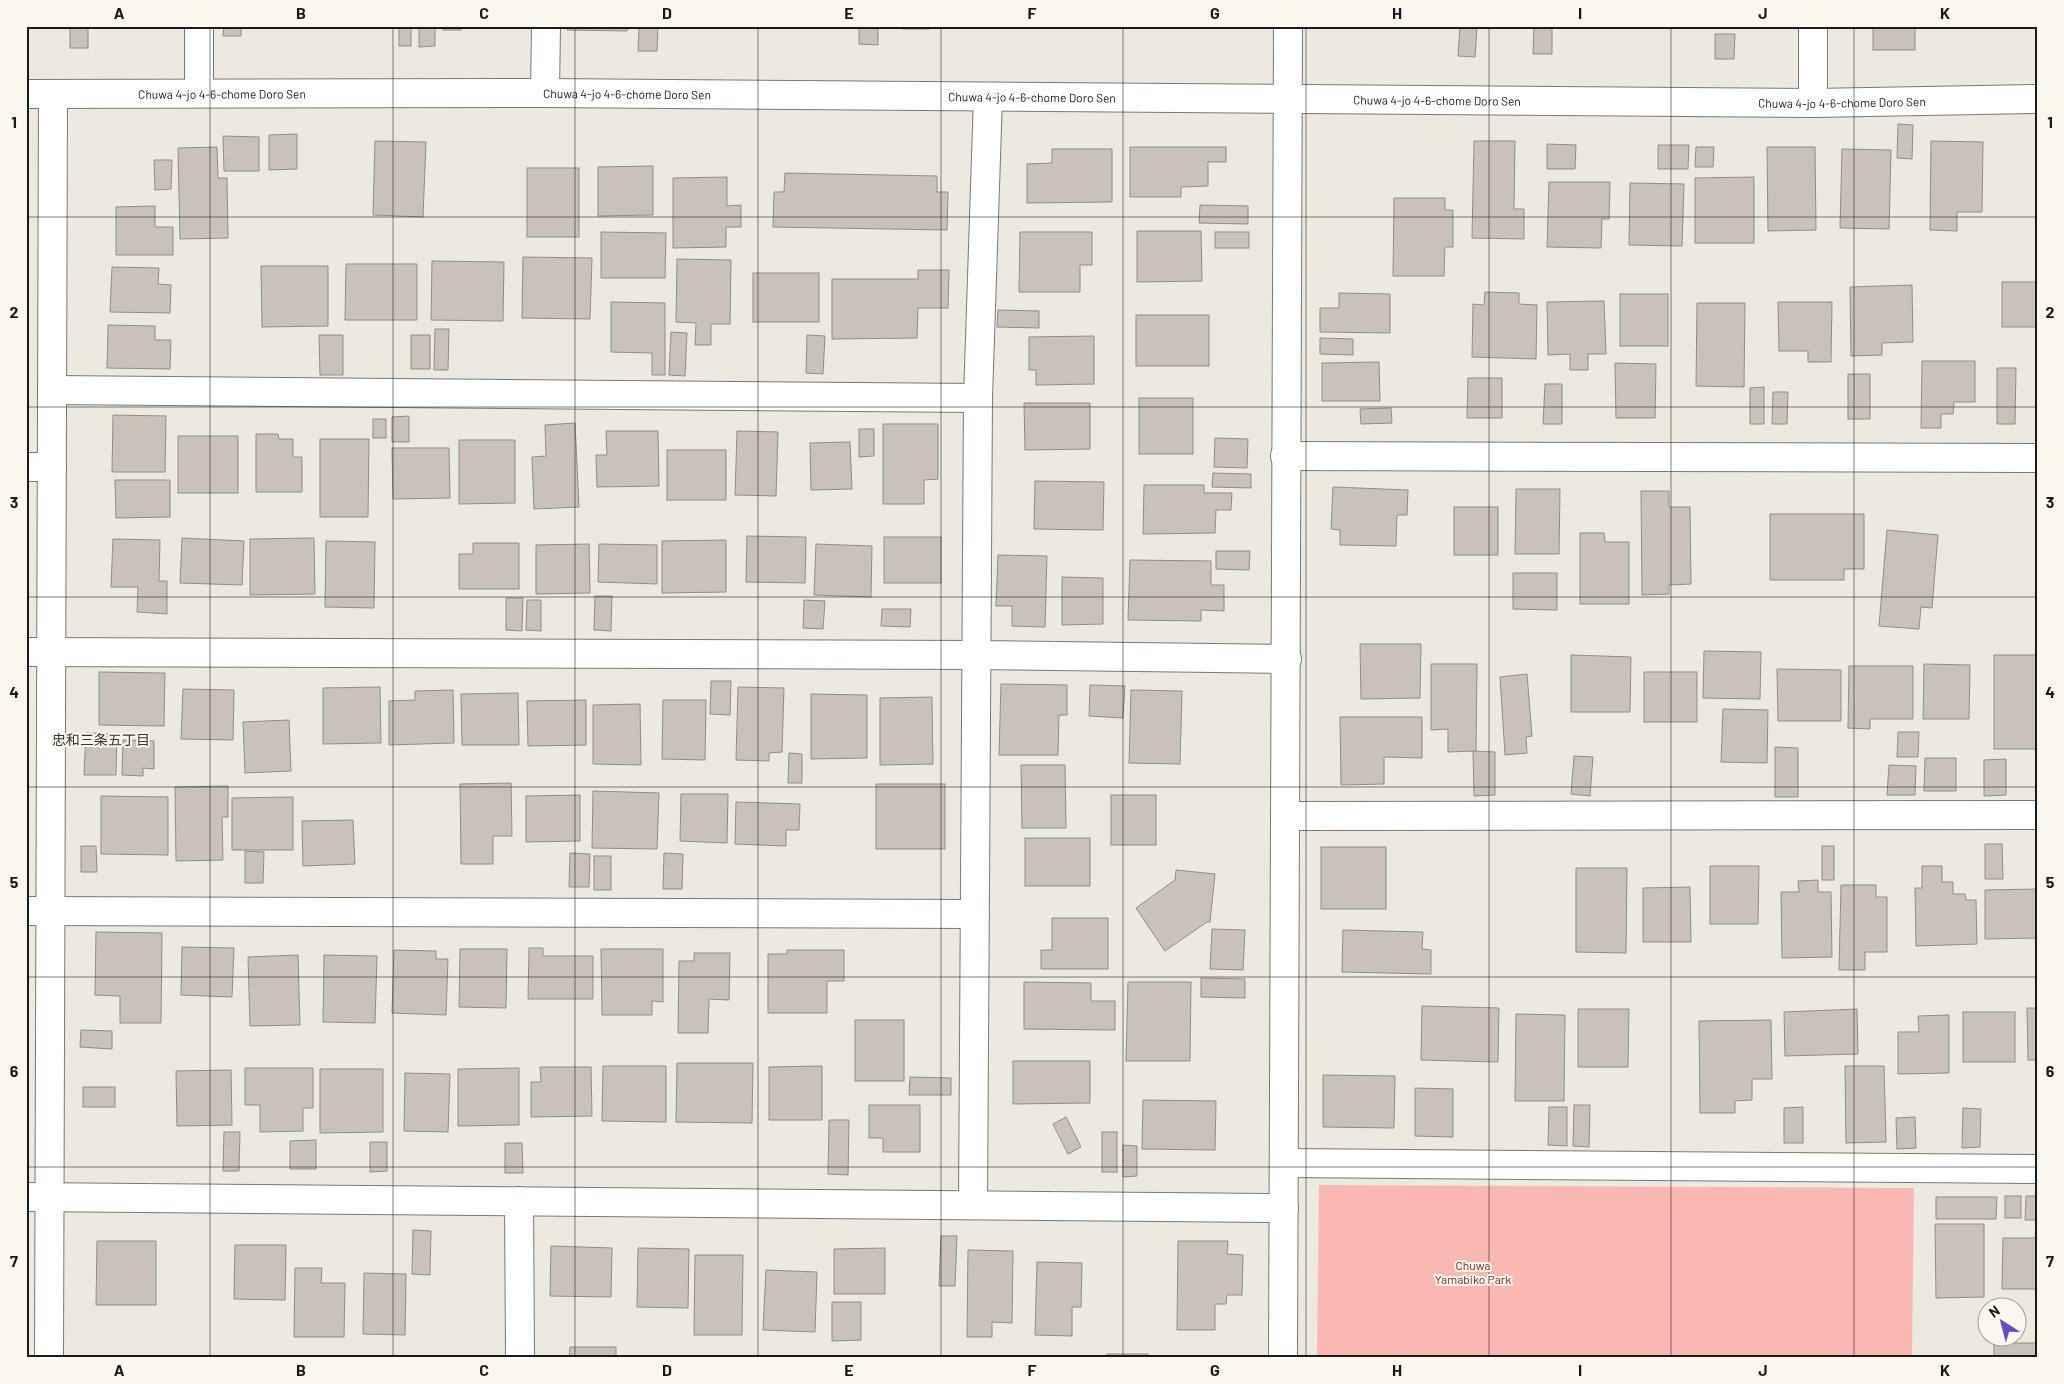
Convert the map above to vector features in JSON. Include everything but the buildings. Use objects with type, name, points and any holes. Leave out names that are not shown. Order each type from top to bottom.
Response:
[{"type":"street","points":[[199,26],[200,93]]},
{"type":"street","points":[[545,93],[546,26]]},
{"type":"street","points":[[1283,1358],[1288,26]]},
{"type":"street","points":[[1813,26],[1813,103]]},
{"type":"street","name":"Chuwa 4-jo 4-6-chome Doro Sen","points":[[26,94],[545,93],[1813,103],[2038,100]]},
{"type":"street","points":[[48,1358],[38,1197],[39,467],[52,390],[53,94]]},
{"type":"street","points":[[973,1206],[978,398],[988,97]]},
{"type":"street","points":[[52,390],[978,398]]},
{"type":"street","points":[[1285,456],[2038,458]]},
{"type":"street","points":[[39,652],[976,655],[1287,659]]},
{"type":"street","points":[[1285,816],[2038,815]]},
{"type":"street","points":[[38,911],[975,914]]},
{"type":"street","points":[[1284,1163],[2038,1170]]},
{"type":"street","points":[[38,1197],[1284,1208]]},
{"type":"street","points":[[519,1201],[520,1358]]},
{"type":"green space","name":"Chuwa Yamabiko Park","points":[[1319,1185],[1914,1188],[1912,1358],[1317,1358]]},
{"type":"district","name":"忠和三条五丁目","points":[[101,739]]}]
